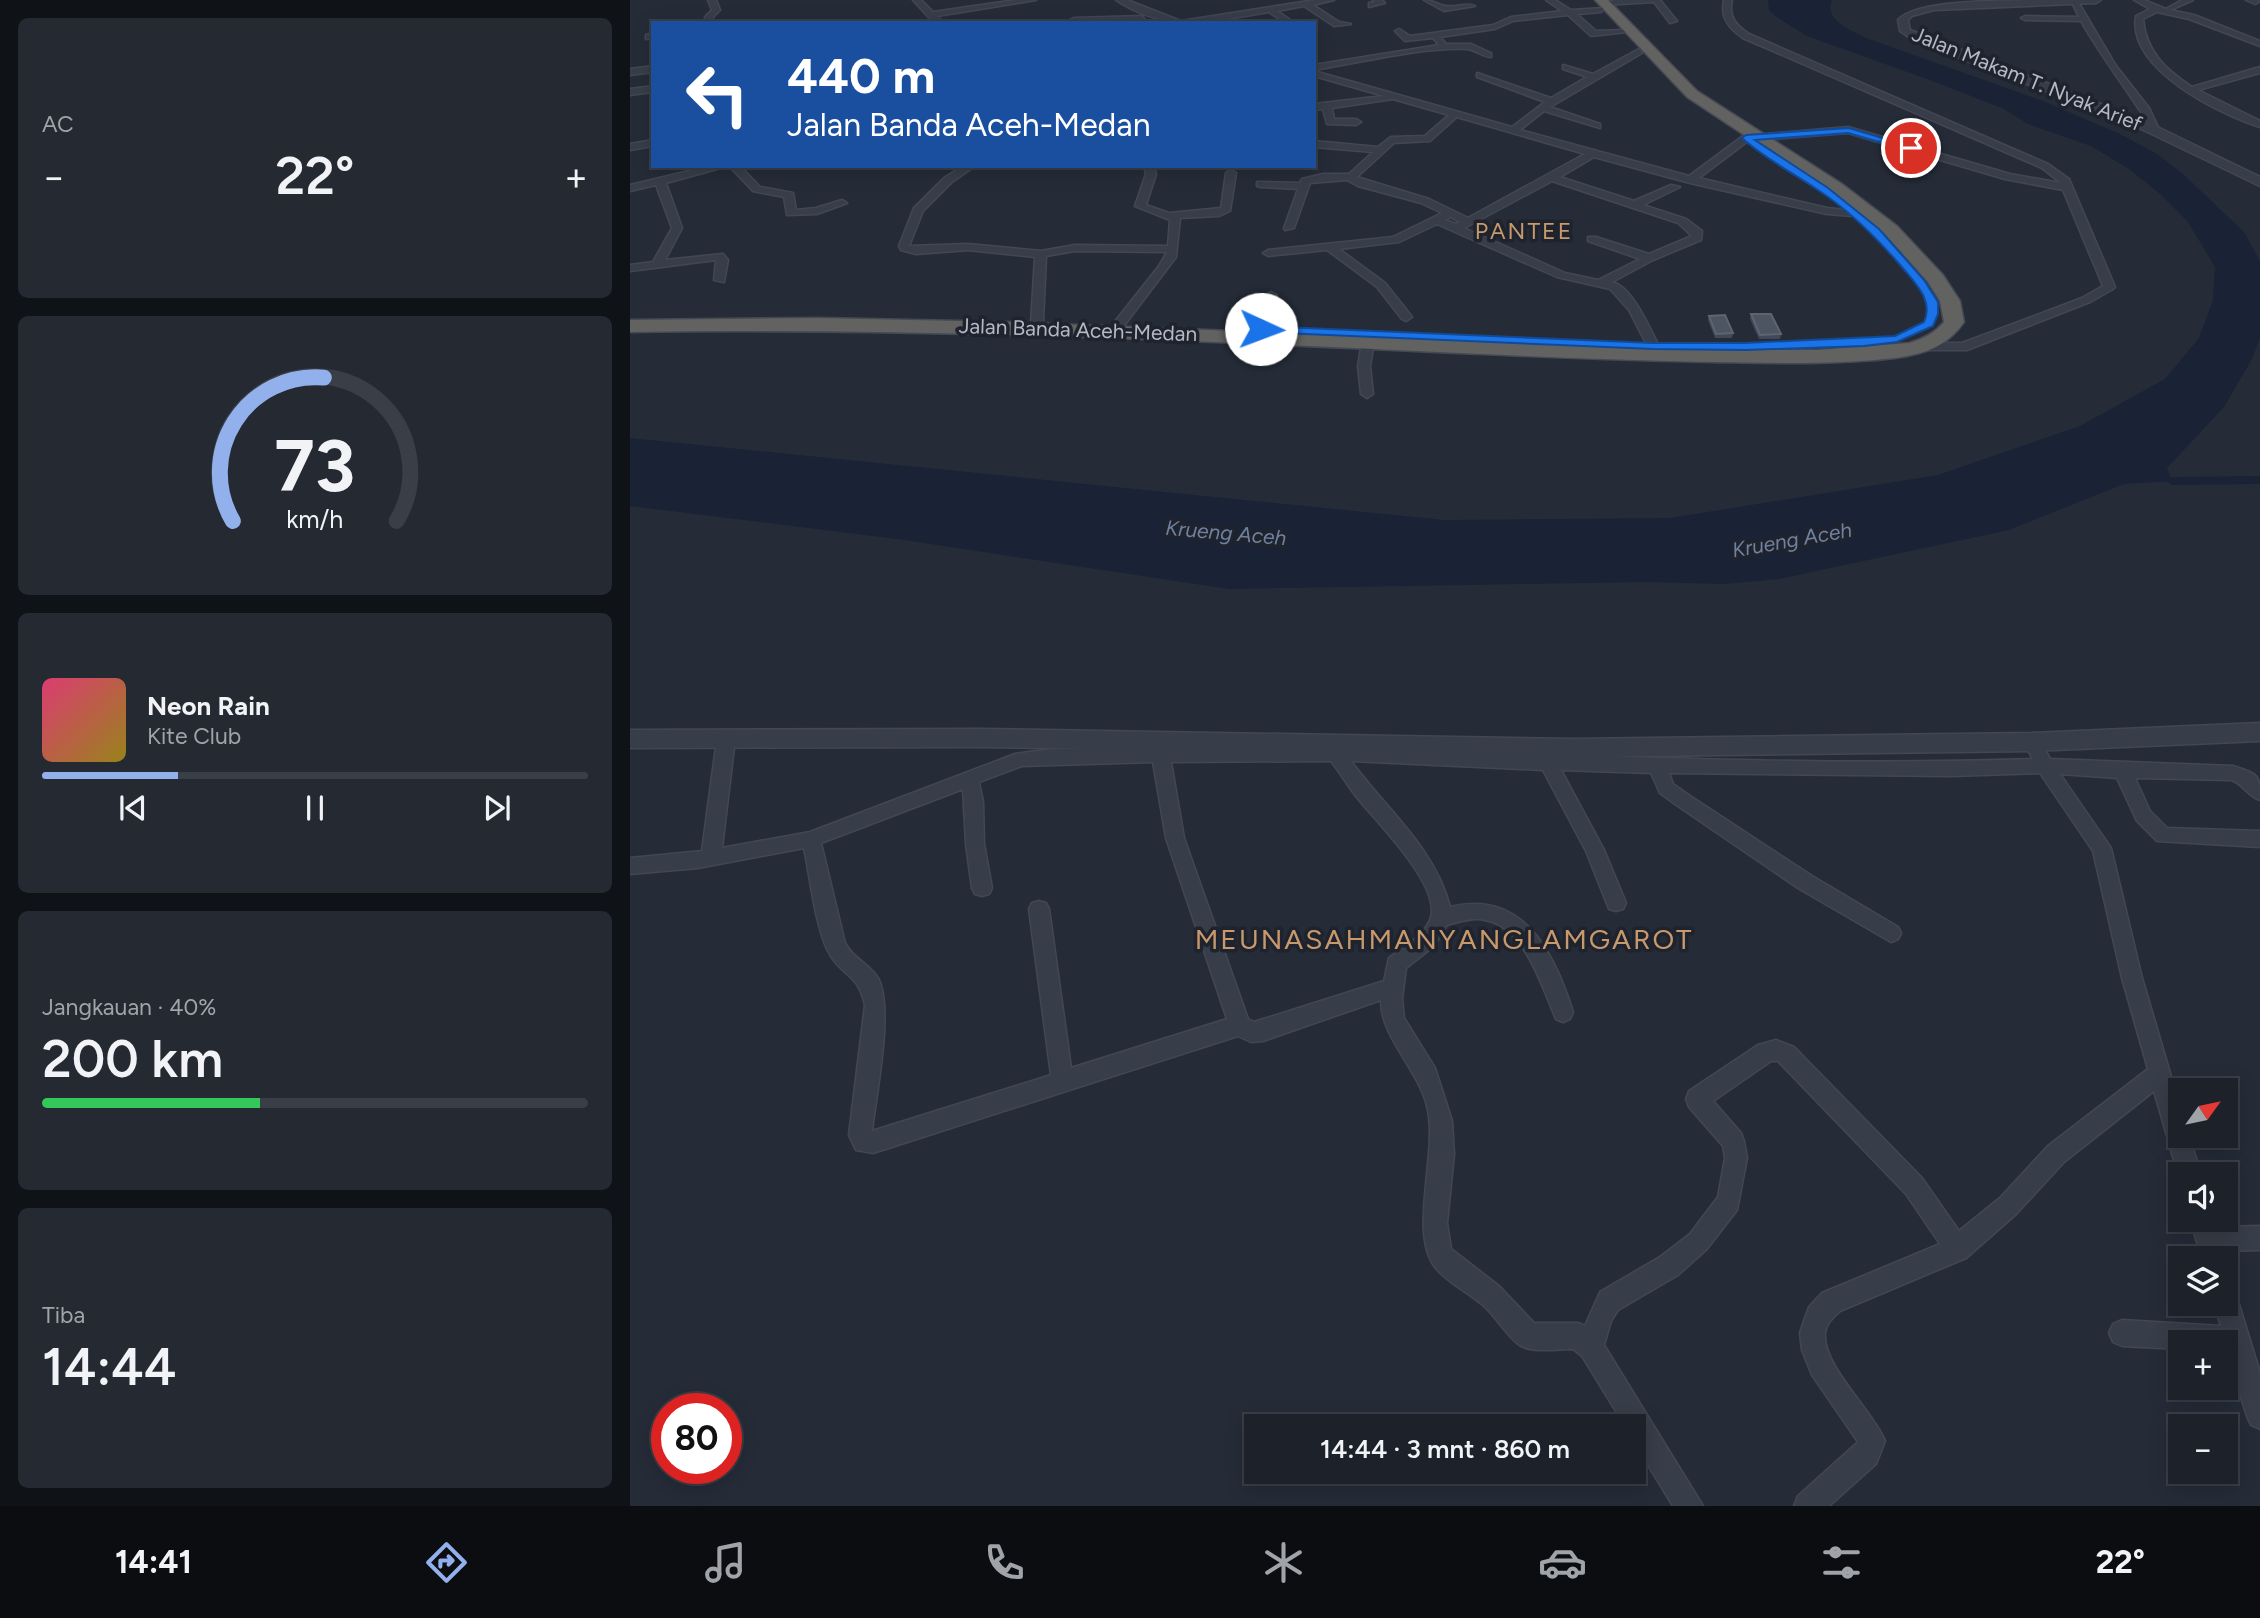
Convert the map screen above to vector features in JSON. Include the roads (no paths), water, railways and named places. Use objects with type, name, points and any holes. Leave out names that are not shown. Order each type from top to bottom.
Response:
[{"type":"highway","name":"Jalan Banda Aceh-Medan","points":[[630,326],[751,323],[958,327],[1653,346],[1864,343],[1897,339],[1931,319],[1933,302],[1920,282],[1876,231],[1825,190],[1692,94],[1599,3]]},
{"type":"highway","name":"Jalan Banda Aceh-Medan","points":[[630,318],[841,318],[1119,324],[1261,329],[1606,353],[1779,357],[1892,352],[1934,343],[1947,333],[1954,321],[1950,301],[1936,279],[1891,230],[1836,188],[1694,105],[1663,78],[1639,51],[1627,31]]},
{"type":"street","points":[[709,21],[709,17],[716,10],[712,0]]},
{"type":"street","points":[[917,0],[937,21]]},
{"type":"street","points":[[930,15],[1032,0]]},
{"type":"street","points":[[1120,0],[1132,5],[1144,17]]},
{"type":"street","points":[[1132,5],[1148,0]]},
{"type":"street","points":[[1194,21],[1329,0]]},
{"type":"street","points":[[1428,0],[1444,9],[1471,6]]},
{"type":"street","points":[[1550,0],[1570,12],[1594,34],[1627,31]]},
{"type":"street","points":[[1399,31],[1408,39],[1495,27],[1511,19],[1570,12],[1599,3],[1654,0],[1673,21]]},
{"type":"street","points":[[1728,0],[1725,8],[1727,17],[1732,26],[1746,36],[2045,166],[2064,179],[2109,288],[2086,300],[1963,346],[1920,347]]},
{"type":"street","name":"Jalan Makam T. Nyak Arief","points":[[2096,0],[1934,8],[1908,15],[1903,24],[1905,31],[1917,38],[2042,84],[2158,132],[2260,182]]},
{"type":"street","points":[[2138,0],[2156,9],[2202,21],[2260,44]]},
{"type":"street","points":[[2169,8],[2189,0]]},
{"type":"street","points":[[2074,2],[2112,67],[2145,108],[2158,132]]},
{"type":"street","points":[[1306,4],[1337,24],[1347,24]]},
{"type":"street","points":[[1270,9],[1288,21]]},
{"type":"street","points":[[2156,9],[2139,18],[2139,30],[2157,65],[2223,108],[2260,124]]},
{"type":"street","points":[[1073,20],[1144,17],[1169,21]]},
{"type":"street","points":[[2025,18],[2084,19]]},
{"type":"street","points":[[1435,35],[1444,47]]},
{"type":"street","points":[[1316,71],[1444,47],[1471,46],[1488,55]]},
{"type":"street","points":[[1514,130],[1552,101],[1639,51]]},
{"type":"street","points":[[1566,67],[1592,76]]},
{"type":"street","points":[[630,72],[651,69]]},
{"type":"street","points":[[2193,89],[2260,70]]},
{"type":"street","points":[[1316,72],[1395,97],[1690,180],[1827,211],[1853,213]]},
{"type":"street","points":[[1480,75],[1552,101]]},
{"type":"street","points":[[630,92],[651,89]]},
{"type":"street","points":[[1316,107],[1395,97]]},
{"type":"street","points":[[1328,106],[1329,122],[1356,122]]},
{"type":"street","points":[[1544,108],[1597,125]]},
{"type":"street","points":[[1352,177],[1394,139],[1418,142],[1427,139],[1456,113]]},
{"type":"street","points":[[1690,180],[1751,137],[1849,130],[2010,177],[2066,187]]},
{"type":"street","points":[[630,147],[651,144]]},
{"type":"street","points":[[1316,144],[1380,150]]},
{"type":"street","points":[[1456,228],[1553,178],[1592,154]]},
{"type":"street","points":[[630,188],[660,181],[685,170],[704,168]]},
{"type":"street","points":[[736,168],[757,189],[789,195],[791,213],[810,212],[842,204]]},
{"type":"street","points":[[967,168],[948,180],[918,210],[905,248],[916,251],[968,247],[1041,254],[1075,248],[1171,250]]},
{"type":"street","points":[[1150,168],[1151,174],[1140,206],[1145,210],[1172,215],[1219,212],[1226,209],[1231,173]]},
{"type":"street","points":[[1289,228],[1305,186],[1311,178],[1352,177],[1362,184],[1425,201],[1468,222]]},
{"type":"street","points":[[1553,178],[1682,221],[1699,236],[1602,283]]},
{"type":"street","points":[[658,262],[677,228],[660,181]]},
{"type":"street","points":[[1261,184],[1305,186]]},
{"type":"street","points":[[1634,205],[1675,187]]},
{"type":"street","points":[[1268,253],[1395,240],[1451,213]]},
{"type":"street","points":[[1119,324],[1167,265],[1175,218],[1172,215]]},
{"type":"street","points":[[1437,220],[1561,275],[1617,288],[1634,309],[1653,346]]},
{"type":"street","points":[[1592,239],[1649,258]]},
{"type":"street","points":[[1328,246],[1381,285],[1406,317]]},
{"type":"street","points":[[1037,323],[1041,254]]},
{"type":"street","points":[[630,268],[658,262],[720,256],[723,260],[720,280]]},
{"type":"street","points":[[1261,329],[1271,295]]},
{"type":"street","points":[[1367,394],[1364,366],[1369,338]]},
{"type":"street","points":[[630,739],[982,738],[1574,748],[2032,742],[2260,732]]},
{"type":"street","points":[[711,858],[726,739]]},
{"type":"street","points":[[2032,742],[2045,766],[2102,848],[2132,978],[2185,1162]]},
{"type":"street","points":[[630,866],[711,858],[811,839],[1028,758],[1080,755],[1336,754],[1549,764],[1952,769],[2045,766],[2233,773],[2250,780],[2260,793]]},
{"type":"street","points":[[1336,754],[1427,870],[1440,905],[1441,918],[1427,940],[1396,964],[1397,978],[1392,990],[1391,1008],[1396,1024],[1432,1085],[1442,1122],[1443,1148],[1437,1204],[1440,1253],[1447,1264],[1489,1292],[1528,1336],[1578,1336],[1591,1347],[1689,1506]]},
{"type":"street","points":[[1161,756],[1175,838],[1240,1025],[1251,1032],[1263,1031],[1382,990]]},
{"type":"street","points":[[1549,764],[1595,850],[1616,903]]},
{"type":"street","points":[[1657,765],[1666,788],[1681,799],[1805,882],[1891,933]]},
{"type":"street","points":[[2123,771],[2145,819],[2153,830],[2164,836],[2260,839]]},
{"type":"street","points":[[970,780],[974,802],[975,845],[982,888]]},
{"type":"street","points":[[811,839],[835,944],[843,960],[862,972],[870,984],[875,1005],[860,1135],[862,1140],[873,1142],[1062,1079],[1240,1025]]},
{"type":"street","points":[[1039,909],[1062,1079]]},
{"type":"street","points":[[1441,918],[1488,911],[1510,924],[1525,936],[1555,983],[1563,1012]]},
{"type":"street","points":[[1591,1347],[1600,1316],[1609,1301],[1670,1266],[1689,1250],[1729,1202],[1736,1158],[1733,1141],[1697,1098],[1766,1052],[1776,1050],[1786,1054],[1887,1156],[1914,1186],[1956,1250]]},
{"type":"street","points":[[1808,1506],[1867,1455],[1872,1441],[1868,1430],[1841,1397],[1821,1363],[1812,1336],[1816,1319],[1832,1302],[1956,1250],[1999,1214],[2056,1154],[2158,1074]]},
{"type":"street","points":[[2208,1239],[2260,1238]]},
{"type":"street","points":[[2122,1334],[2168,1336]]},
{"type":"street","points":[[2238,1342],[2260,1416]]},
{"type":"water","name":"Krueng Aceh","points":[[1768,0],[1832,0],[1832,14],[1835,19],[1866,38],[2043,101],[2120,134],[2157,154],[2183,174],[2244,232],[2260,261],[2260,338],[2252,359],[2224,407],[2167,468],[2172,481],[2124,484],[2009,530],[1779,579],[1724,584],[1647,582],[1229,589],[897,539],[630,506],[630,438],[1444,520],[1670,518],[1938,475],[2080,426],[2165,379],[2199,338],[2213,300],[2215,267],[2188,222],[2160,194],[2129,169],[2091,146],[2028,124],[2004,109],[1938,83],[1807,36],[1775,16],[1769,10]]},
{"type":"waterway","points":[[2172,481],[2260,480]]},
{"type":"district","name":"PANTEE","points":[[1524,231]]},
{"type":"district","name":"MEUNASAHMANYANGLAMGAROT","points":[[1444,939]]}]
